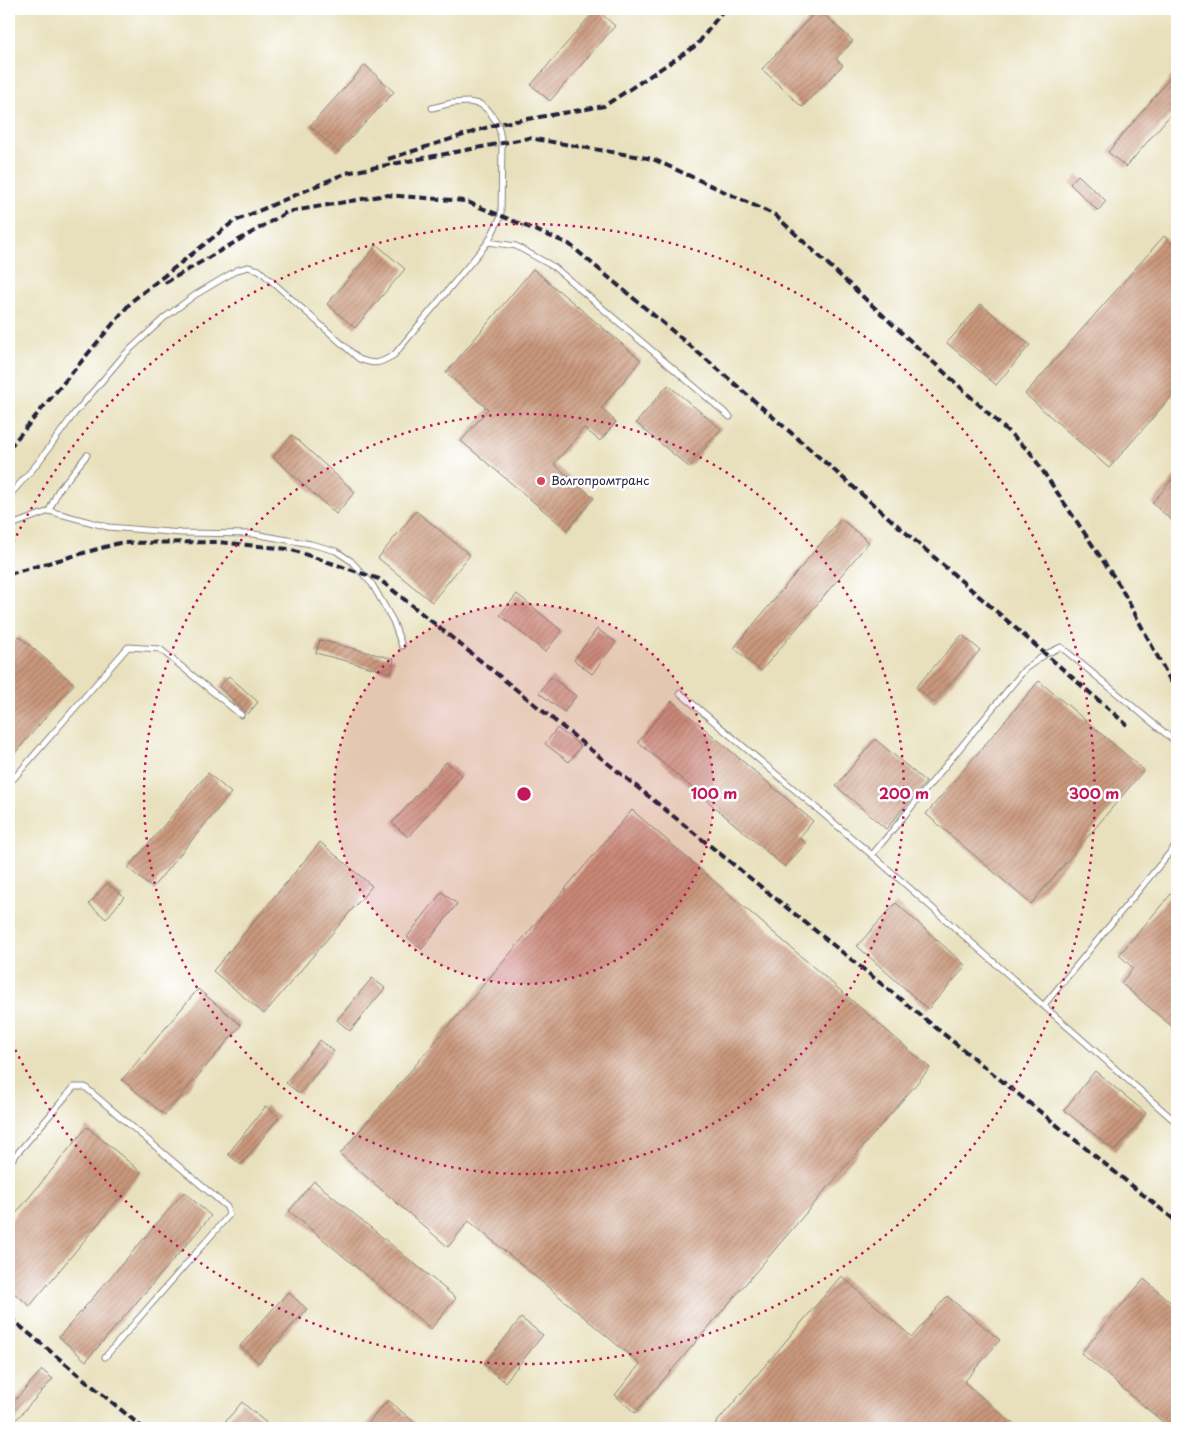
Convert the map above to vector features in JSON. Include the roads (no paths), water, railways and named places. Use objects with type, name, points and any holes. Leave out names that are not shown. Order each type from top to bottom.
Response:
[{"type":"lane","points":[[9,496],[124,355],[164,318],[195,295],[237,270],[248,267],[259,270],[359,359],[372,364],[383,362],[394,355],[488,242],[501,216],[502,143],[498,124],[489,111],[480,104],[468,102],[452,103],[432,108]]},
{"type":"lane","points":[[488,242],[516,246],[554,267],[730,417]]},
{"type":"lane","points":[[48,511],[58,491],[87,455]]},
{"type":"lane","points":[[9,526],[48,511],[108,527],[182,533],[254,534],[311,544],[336,551],[351,561],[372,584],[393,621],[402,646]]},
{"type":"lane","points":[[9,784],[128,647],[160,648],[241,715]]},
{"type":"lane","points":[[872,855],[1025,669],[1046,654],[1061,647],[1177,743]]},
{"type":"lane","points":[[680,693],[872,855],[1177,1123]]},
{"type":"lane","points":[[1044,1005],[1177,844]]},
{"type":"lane","points":[[9,1163],[74,1087],[85,1087],[228,1208],[229,1215],[106,1357]]},
{"type":"railway","points":[[388,159],[498,124],[604,106],[697,45],[724,9]]},
{"type":"railway","points":[[9,448],[132,301],[233,222],[346,173],[529,138],[653,159],[775,215],[1030,452],[1120,586],[1177,693]]},
{"type":"railway","points":[[165,283],[287,212],[386,195],[465,201],[569,244],[720,371],[1127,725]]},
{"type":"railway","points":[[9,574],[119,543],[217,542],[289,549],[379,579],[1177,1222]]},
{"type":"railway","points":[[9,1317],[143,1428]]},
{"type":"place","name":"Волгопромтранс","points":[[541,481]]}]
